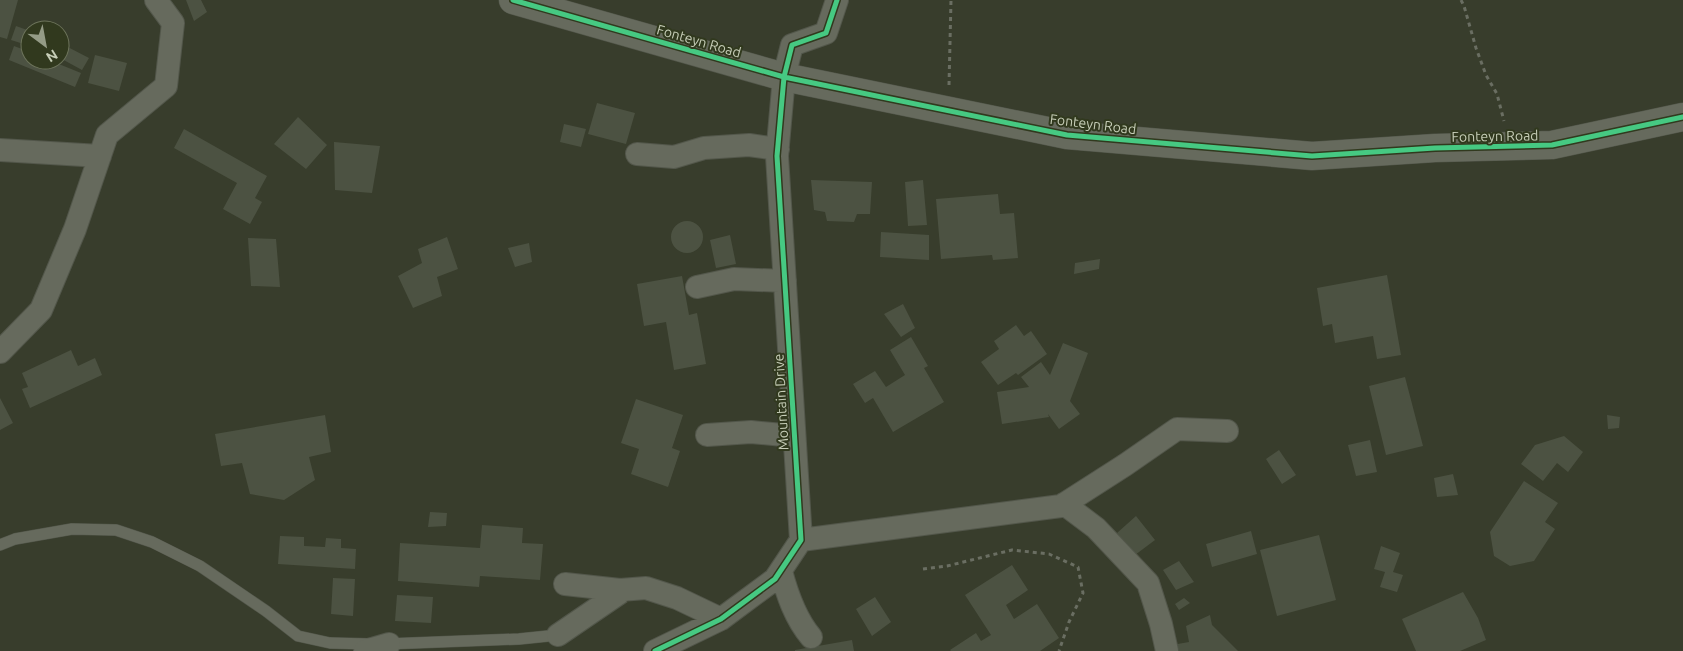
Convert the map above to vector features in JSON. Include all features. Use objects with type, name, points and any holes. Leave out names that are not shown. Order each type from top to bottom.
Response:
[{"type":"street","points":[[0,352],[41,310],[74,229],[107,135],[166,86],[173,23],[156,0]]},
{"type":"street","name":"Fonteyn Road","points":[[513,0],[784,77],[1066,135],[1312,156],[1435,148],[1552,145],[1683,117]]},
{"type":"street","name":"Mountain Drive","points":[[801,540],[778,149],[784,77],[792,44],[826,33],[837,0]]},
{"type":"street","points":[[637,154],[674,156],[704,148],[749,145],[778,149]]},
{"type":"street","points":[[0,150],[100,156]]},
{"type":"street","points":[[698,287],[734,279],[785,281]]},
{"type":"street","points":[[655,651],[721,619],[775,579],[801,540],[1032,510],[1064,504],[1177,429],[1227,431]]},
{"type":"street","points":[[707,435],[751,432],[794,436]]},
{"type":"street","points":[[1064,504],[1096,528],[1148,583],[1167,651]]},
{"type":"street","points":[[781,571],[786,590],[798,617],[811,637]]},
{"type":"street","points":[[565,584],[624,590],[646,588],[677,598],[721,619]]},
{"type":"street","points":[[558,635],[624,590]]},
{"type":"street","points":[[365,651],[389,644]]},
{"type":"lane","points":[[0,544],[15,539],[72,528],[116,530],[152,542],[200,566],[266,611],[298,636],[330,643],[389,644],[519,639],[558,635]]},
{"type":"path","points":[[948,111],[951,0]]},
{"type":"path","points":[[1461,0],[1486,75],[1498,94],[1504,121],[1505,146]]},
{"type":"path","points":[[923,569],[947,566],[1012,550],[1049,554],[1078,568],[1083,593],[1069,622],[1060,651]]},
{"type":"building","points":[[0,0],[18,0],[7,39],[0,37]]},
{"type":"building","points":[[186,0],[201,0],[207,12],[194,21]]},
{"type":"building","points":[[16,26],[20,27],[20,43],[11,40]]},
{"type":"building","points":[[14,46],[20,48],[20,64],[9,60]]},
{"type":"building","points":[[70,48],[89,58],[82,70],[70,63]]},
{"type":"building","points":[[95,55],[127,63],[119,91],[88,83]]},
{"type":"building","points":[[70,69],[81,73],[75,87],[33,70]]},
{"type":"building","points":[[597,103],[635,113],[626,144],[588,134]]},
{"type":"building","points":[[298,117],[327,145],[306,169],[274,144]]},
{"type":"building","points":[[564,124],[586,129],[581,147],[560,142]]},
{"type":"building","points":[[184,129],[267,176],[255,198],[262,202],[250,224],[223,209],[237,183],[174,148]]},
{"type":"building","points":[[334,142],[380,146],[372,193],[335,190]]},
{"type":"building","points":[[811,180],[872,182],[870,214],[857,214],[854,222],[827,221],[825,212],[814,210]]},
{"type":"building","points":[[923,180],[927,225],[908,226],[905,182]]},
{"type":"building","points":[[998,194],[1000,214],[1014,213],[1018,258],[993,260],[992,255],[941,259],[936,199]]},
{"type":"building","points":[[687,221],[698,226],[703,237],[698,248],[687,253],[676,248],[671,237],[676,226]]},
{"type":"building","points":[[881,232],[929,235],[929,260],[880,257]]},
{"type":"building","points":[[730,235],[736,264],[716,268],[710,240]]},
{"type":"building","points":[[447,237],[458,269],[437,277],[442,296],[413,308],[398,276],[422,263],[418,249]]},
{"type":"building","points":[[248,238],[276,239],[280,287],[251,286]]},
{"type":"building","points":[[529,243],[532,262],[515,267],[508,248]]},
{"type":"building","points":[[1100,259],[1099,269],[1074,274],[1075,263]]},
{"type":"building","points":[[1387,275],[1401,355],[1377,359],[1373,336],[1335,343],[1332,324],[1323,326],[1317,288]]},
{"type":"building","points":[[682,276],[689,315],[697,313],[706,364],[674,370],[666,322],[644,326],[637,284]]},
{"type":"building","points":[[903,304],[915,328],[901,337],[884,314]]},
{"type":"building","points":[[1016,325],[1024,336],[1031,331],[1047,354],[1018,375],[1016,373],[998,385],[981,362],[999,349],[994,341]]},
{"type":"building","points":[[911,337],[928,366],[924,368],[944,402],[893,432],[873,398],[865,403],[853,384],[875,371],[886,387],[905,375],[890,350]]},
{"type":"building","points":[[1063,343],[1088,353],[1070,401],[1080,414],[1059,429],[1048,414],[1049,417],[1002,424],[997,392],[1029,387],[1021,377],[1041,362],[1050,375]]},
{"type":"building","points":[[71,350],[78,366],[95,358],[102,375],[30,408],[22,389],[28,387],[22,373]]},
{"type":"building","points":[[1405,377],[1423,446],[1386,455],[1369,386]]},
{"type":"building","points":[[0,398],[13,423],[0,430]]},
{"type":"building","points":[[636,399],[683,415],[672,448],[680,451],[668,487],[631,474],[639,449],[621,443]]},
{"type":"building","points":[[325,415],[331,452],[309,457],[315,480],[284,500],[250,494],[242,463],[221,466],[215,434]]},
{"type":"building","points":[[1607,415],[1620,417],[1619,428],[1608,429]]},
{"type":"building","points":[[1564,436],[1583,452],[1568,472],[1557,463],[1543,481],[1521,464],[1535,445]]},
{"type":"building","points":[[1370,440],[1377,472],[1356,476],[1348,445]]},
{"type":"building","points":[[1279,450],[1296,475],[1282,484],[1266,459]]},
{"type":"building","points":[[1453,474],[1458,495],[1437,497],[1434,478]]},
{"type":"building","points":[[1524,481],[1558,503],[1545,522],[1555,529],[1534,561],[1510,566],[1494,556],[1490,532]]},
{"type":"building","points":[[430,512],[447,513],[446,526],[428,527]]},
{"type":"building","points":[[1136,516],[1155,540],[1135,555],[1117,533]]},
{"type":"building","points":[[482,525],[523,528],[522,543],[543,544],[540,580],[480,576],[479,587],[398,581],[400,543],[480,548]]},
{"type":"building","points":[[1251,531],[1257,554],[1212,567],[1206,544]]},
{"type":"building","points":[[1319,535],[1336,600],[1277,616],[1260,550]]},
{"type":"building","points":[[280,536],[304,537],[304,546],[325,547],[326,538],[341,539],[341,548],[356,549],[355,569],[278,564]]},
{"type":"building","points":[[1381,546],[1400,553],[1393,572],[1403,575],[1397,592],[1380,587],[1385,572],[1374,569]]},
{"type":"building","points":[[1179,561],[1194,582],[1176,590],[1163,570]]},
{"type":"building","points":[[1012,565],[1028,590],[1006,605],[1014,619],[1037,604],[1059,638],[1040,651],[951,651],[976,633],[981,641],[991,635],[965,595]]},
{"type":"building","points":[[333,578],[355,579],[353,616],[331,614]]},
{"type":"building","points":[[1463,592],[1478,618],[1486,640],[1460,651],[1416,651],[1402,619]]},
{"type":"building","points":[[397,595],[433,597],[431,623],[395,621]]},
{"type":"building","points":[[875,597],[891,622],[872,636],[856,609]]},
{"type":"building","points":[[1184,598],[1190,603],[1179,610],[1175,604]]},
{"type":"building","points":[[1210,615],[1212,625],[1238,651],[1175,651],[1172,645],[1189,642],[1186,626]]},
{"type":"building","points":[[852,640],[854,651],[795,651],[795,650]]},
{"type":"cycle path","points":[[513,0],[784,77],[1067,135],[1312,156],[1435,148],[1552,145],[1683,117]]},
{"type":"cycle path","points":[[655,651],[721,619],[775,579],[801,540],[777,156],[784,77],[792,45],[826,33],[837,0]]}]
